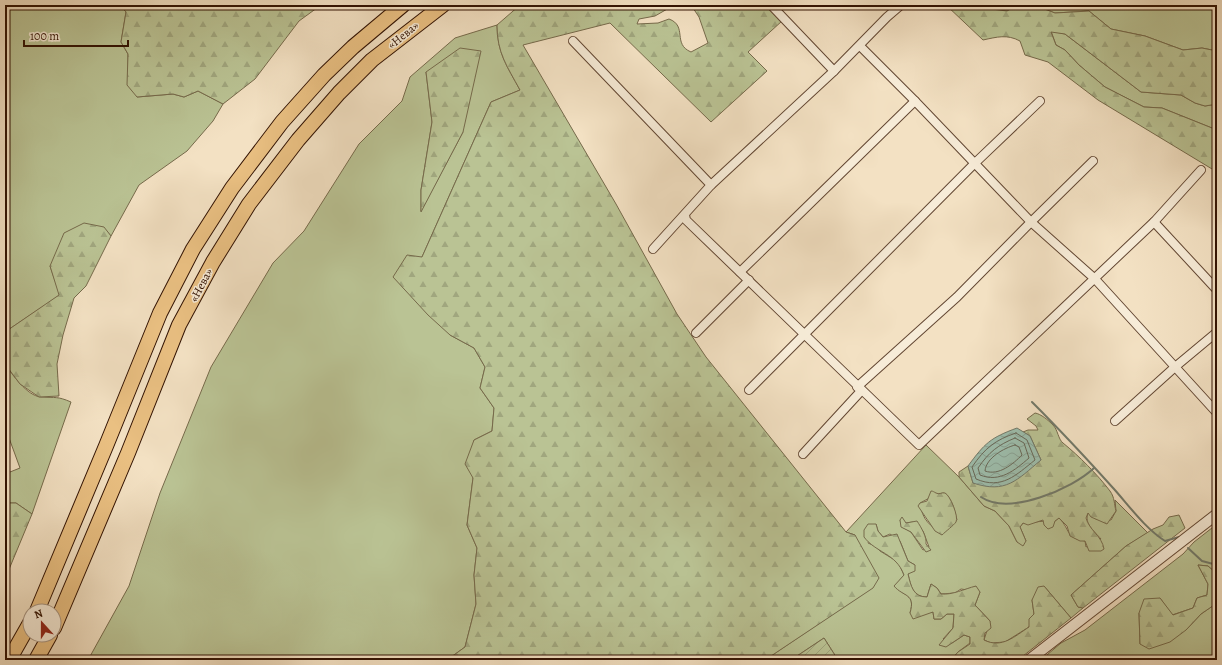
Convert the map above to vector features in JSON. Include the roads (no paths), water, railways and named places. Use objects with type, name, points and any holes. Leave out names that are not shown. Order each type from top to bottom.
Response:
[{"type":"highway","name":"«Нева»","points":[[39,603],[106,446],[160,313],[193,249],[232,188],[282,122],[324,75],[353,47],[403,5]]},
{"type":"highway","name":"«Нева»","points":[[62,609],[128,453],[179,325],[213,262],[250,204],[298,140],[339,93],[372,60],[443,5]]},
{"type":"highway","points":[[9,660],[22,636]]},
{"type":"highway","points":[[36,660],[46,643]]},
{"type":"street","points":[[771,5],[834,71]]},
{"type":"street","points":[[653,249],[712,185],[834,71],[887,17],[901,5]]},
{"type":"street","points":[[573,41],[712,185]]},
{"type":"street","points":[[860,46],[1031,222],[1095,280],[1217,413]]},
{"type":"street","points":[[740,272],[915,101]]},
{"type":"street","points":[[749,390],[974,163],[1040,101]]},
{"type":"street","points":[[802,454],[859,389],[957,297],[1093,161]]},
{"type":"street","points":[[685,215],[686,220],[859,389],[919,445],[1095,280],[1154,222],[1201,170]]},
{"type":"street","points":[[1154,222],[1217,290]]},
{"type":"street","points":[[696,333],[749,280]]},
{"type":"street","points":[[1115,421],[1175,367],[1217,332]]},
{"type":"street","points":[[1029,660],[1217,514]]},
{"type":"water","points":[[1017,428],[1030,436],[1041,460],[1018,479],[1003,486],[984,486],[973,483],[968,466],[974,458],[994,438]]},
{"type":"waterway","points":[[1032,402],[1084,456],[1151,530],[1165,541],[1179,537]]},
{"type":"waterway","points":[[981,497],[993,502],[1007,503],[1023,502],[1040,498],[1071,484],[1094,468]]},
{"type":"waterway","points":[[1188,548],[1202,561],[1217,565]]}]
